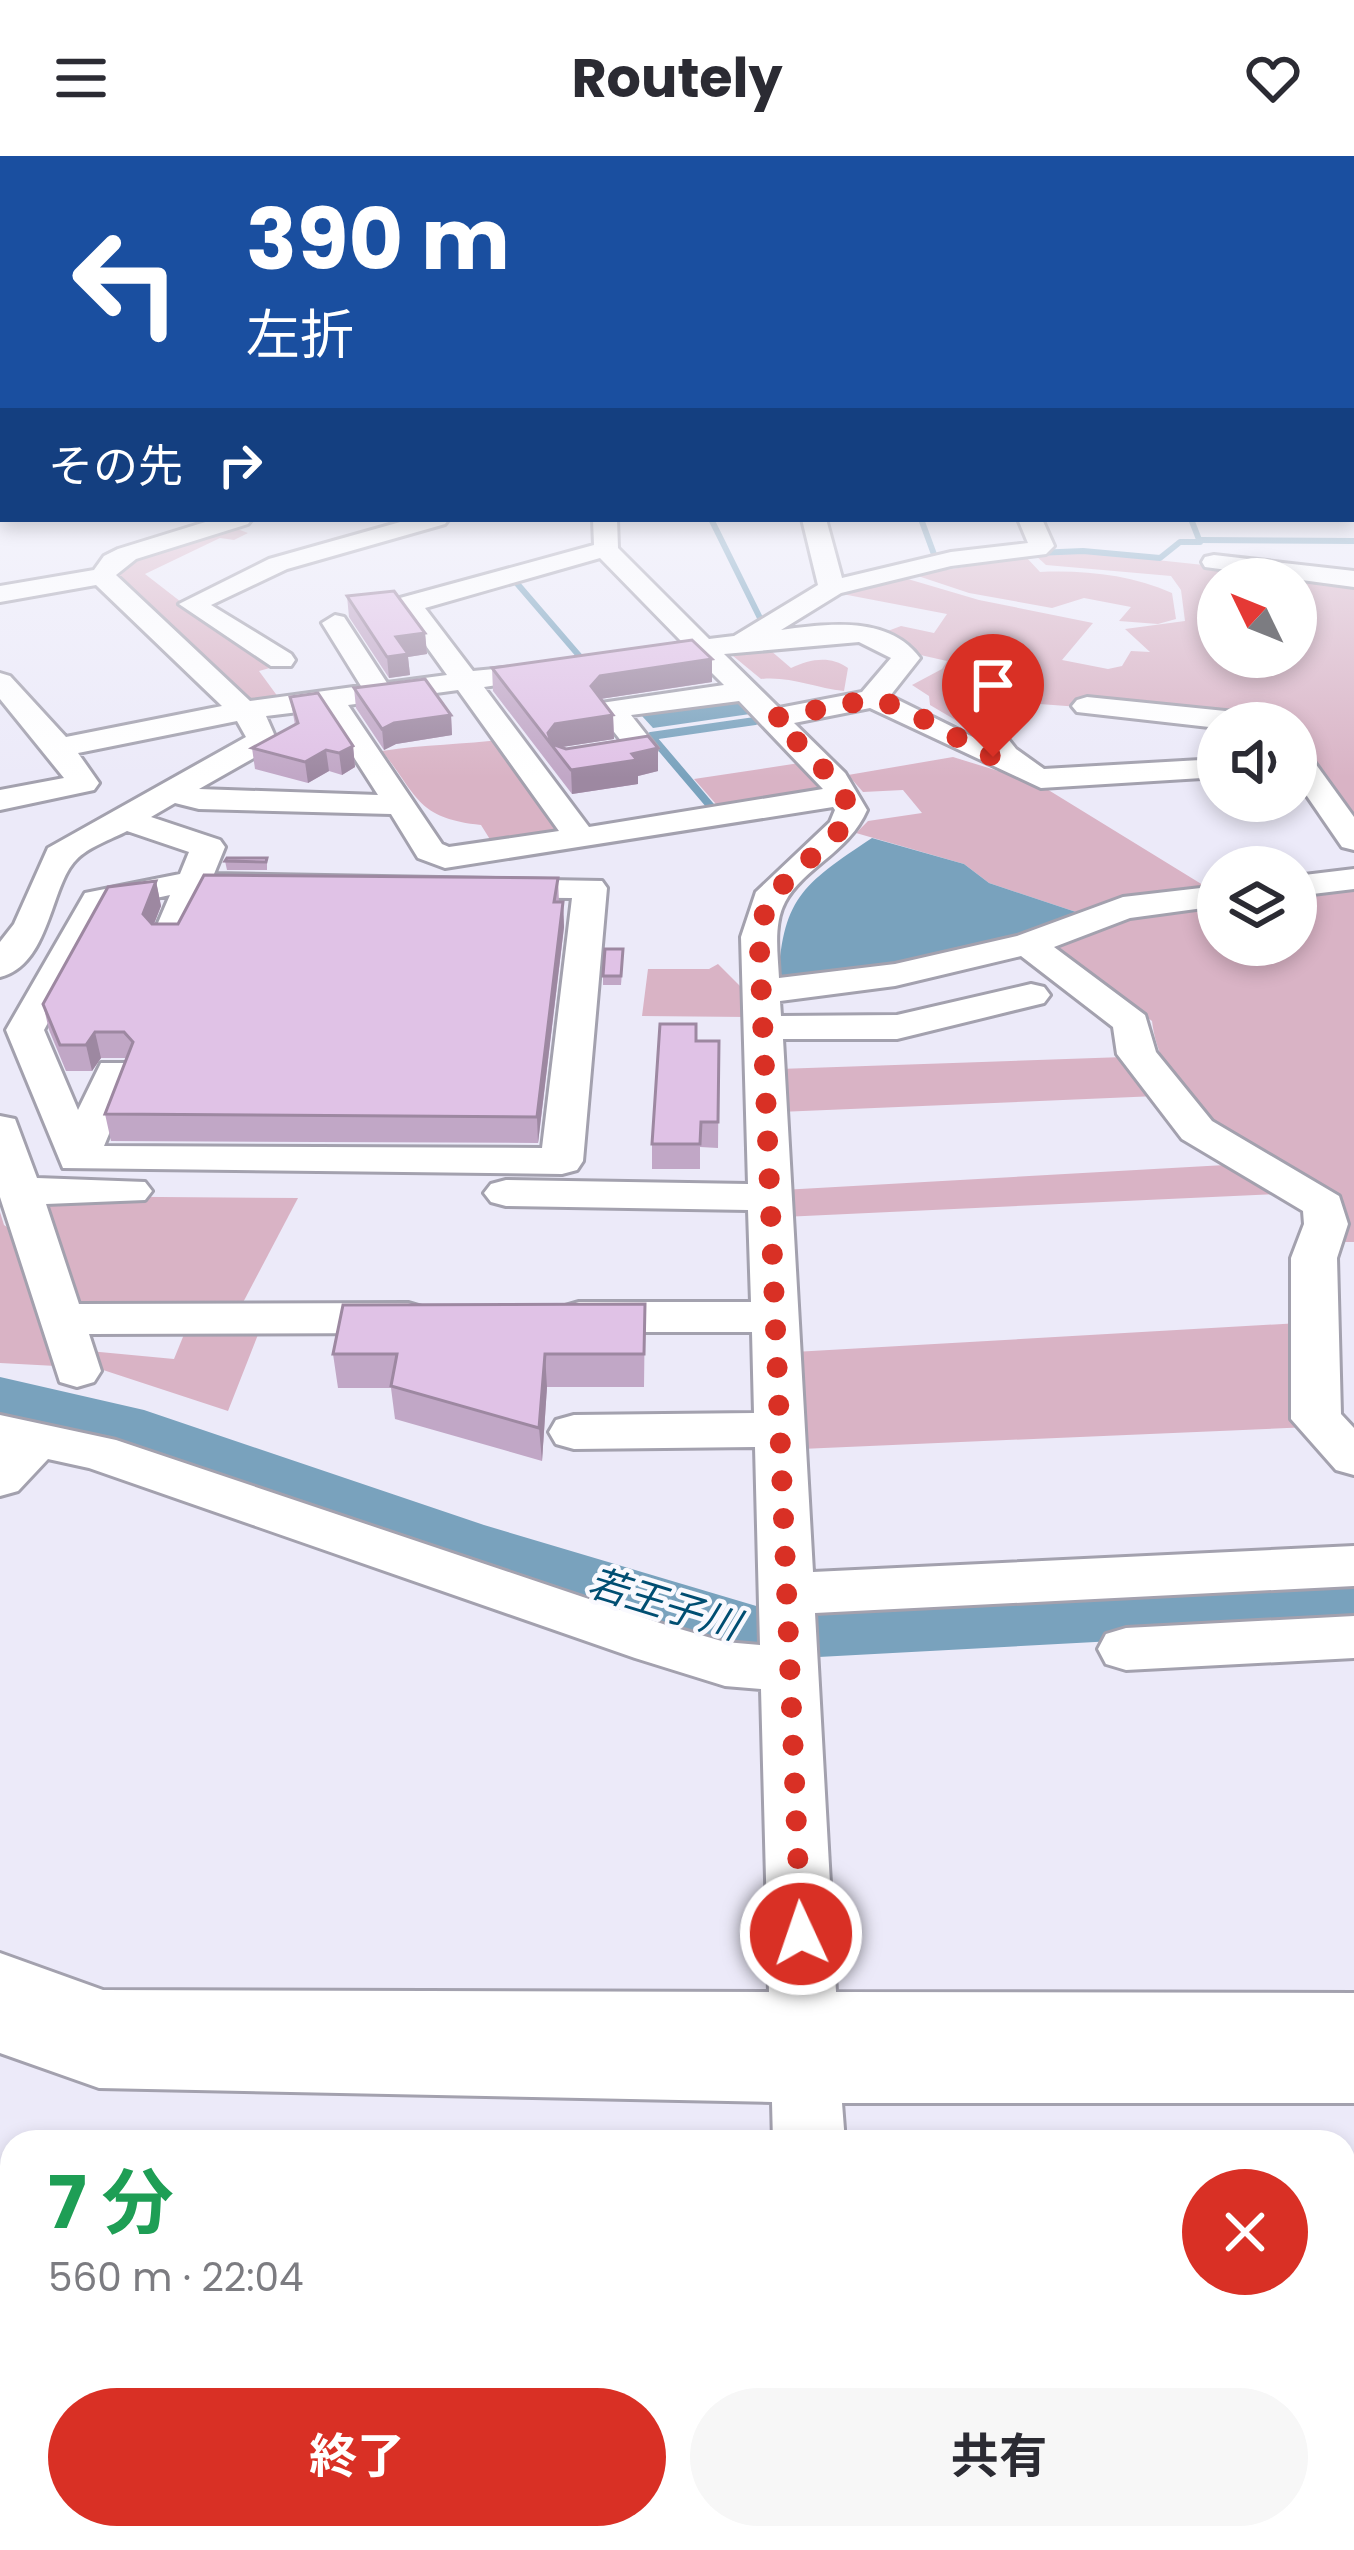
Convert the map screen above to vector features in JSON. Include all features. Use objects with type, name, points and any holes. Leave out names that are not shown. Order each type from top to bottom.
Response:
[{"type":"street","points":[[0,594],[102,576],[112,561],[125,555]]},
{"type":"street","points":[[281,660],[192,604],[307,555]]},
{"type":"street","points":[[581,838],[409,604],[586,555]]},
{"type":"street","points":[[612,555],[846,795],[850,818],[776,890],[762,911],[760,1010],[767,1197],[809,2130]]},
{"type":"street","points":[[823,555],[832,588]]},
{"type":"street","points":[[741,643],[832,588],[988,555]]},
{"type":"street","points":[[1317,575],[1354,579]]},
{"type":"street","points":[[102,576],[259,726],[262,741]]},
{"type":"street","points":[[335,623],[380,692]]},
{"type":"street","points":[[659,655],[845,635],[890,638],[906,658],[872,699]]},
{"type":"street","points":[[59,748],[242,711],[334,704],[380,692],[592,663]]},
{"type":"street","points":[[429,685],[453,718]]},
{"type":"street","points":[[0,800],[83,783],[59,748],[2,687]]},
{"type":"street","points":[[568,759],[642,748],[611,709],[746,691]]},
{"type":"street","points":[[774,718],[872,699],[903,708],[979,753],[1006,758]]},
{"type":"street","points":[[0,966],[31,926],[60,855],[262,741],[292,735],[334,704]]},
{"type":"street","points":[[334,704],[430,851],[445,859],[846,795]]},
{"type":"street","points":[[1088,706],[1197,717]]},
{"type":"street","points":[[979,721],[1006,758],[1025,774],[1055,779],[1197,769]]},
{"type":"street","points":[[1317,788],[1354,839]]},
{"type":"street","points":[[171,793],[199,799],[401,805]]},
{"type":"street","points":[[124,819],[208,847],[170,938]]},
{"type":"street","points":[[1317,883],[1354,879]]},
{"type":"street","points":[[193,884],[590,888],[562,1161],[78,1159],[25,1030],[98,900],[193,884]]},
{"type":"street","points":[[760,1010],[841,986],[1028,944],[1124,908],[1197,899]]},
{"type":"street","points":[[1028,944],[1131,1023],[1136,1054],[1197,1130],[1324,1205],[1326,1224],[1314,1258],[1316,1419],[1354,1458]]},
{"type":"street","points":[[760,1010],[897,1027],[1031,995]]},
{"type":"street","points":[[78,1159],[115,1071]]},
{"type":"street","points":[[0,1128],[77,1371]]},
{"type":"street","points":[[21,1191],[767,1197]]},
{"type":"street","points":[[536,1318],[772,1317]]},
{"type":"street","points":[[62,1319],[441,1318]]},
{"type":"street","points":[[574,1432],[779,1430]]},
{"type":"street","points":[[12,1450],[98,1452],[725,1664],[787,1631],[1354,1566]]},
{"type":"street","points":[[1126,1649],[1354,1637]]},
{"type":"street","points":[[0,1983],[103,2021],[1354,2071]]},
{"type":"street","points":[[0,2022],[98,2056],[806,2047],[1354,2024]]},
{"type":"shaded area","points":[[149,555],[185,555],[145,574],[185,605],[291,662],[259,671],[281,701],[249,701],[121,580],[117,571],[121,564]]},
{"type":"shaded area","points":[[1035,555],[1107,555],[1197,564],[1197,678],[1317,678],[1317,577],[1354,581],[1354,822],[1317,776],[1317,702],[1197,702],[1197,716],[1026,703],[969,728],[930,705],[929,696],[912,685],[942,669],[947,661],[916,654],[885,632],[901,626],[934,633],[947,614],[837,593],[901,577],[979,600],[1093,623],[1062,660],[1108,669],[1122,666],[1131,651],[1150,652],[1125,629],[1185,621],[1181,590],[1171,576],[1046,565]]},
{"type":"shaded area","points":[[1026,557],[1040,572],[1108,575],[1172,593],[1176,619],[1158,624],[1119,621],[1131,607],[1084,598],[1052,608],[969,593],[915,575]]},
{"type":"shaded area","points":[[763,644],[791,668],[820,660],[848,668],[844,691],[761,679],[727,651]]},
{"type":"shaded area","points":[[505,739],[559,830],[491,841],[481,825],[443,817],[421,803],[382,751],[413,747]]},
{"type":"shaded area","points":[[953,757],[1037,783],[1197,881],[1197,896],[1082,914],[989,883],[964,864],[856,833],[868,821],[922,813],[903,790],[863,792],[848,775]]},
{"type":"shaded area","points":[[806,762],[828,789],[722,811],[694,779]]},
{"type":"shaded area","points":[[1354,882],[1354,1242],[1342,1242],[1349,1219],[1340,1201],[1252,1150],[1197,1107],[1160,1054],[1152,1021],[1049,941],[1095,920],[1197,903],[1197,966],[1317,966],[1317,886]]},
{"type":"shaded area","points":[[718,964],[745,991],[747,1017],[642,1016],[648,969],[709,969]]},
{"type":"shaded area","points":[[1124,1057],[1157,1096],[779,1112],[779,1069]]},
{"type":"shaded area","points":[[1243,1164],[1297,1193],[783,1217],[782,1190]]},
{"type":"shaded area","points":[[32,1196],[298,1198],[238,1312],[74,1312]]},
{"type":"shaded area","points":[[0,1212],[4,1225],[24,1238],[56,1366],[0,1363]]},
{"type":"shaded area","points":[[1300,1323],[1310,1427],[801,1449],[794,1352]]},
{"type":"shaded area","points":[[187,1327],[261,1327],[228,1411],[94,1367],[89,1351],[174,1359]]},
{"type":"water","points":[[738,702],[750,714],[653,728],[642,716]]},
{"type":"water","points":[[872,838],[964,864],[989,883],[1082,914],[973,953],[778,986],[784,933],[800,897],[828,869]]},
{"type":"building","points":[[394,591],[425,633],[396,637],[408,654],[387,657],[347,596]]},
{"type":"building","points":[[692,640],[712,659],[600,676],[591,686],[613,715],[555,724],[548,733],[552,744],[566,749],[648,736],[658,748],[632,754],[637,760],[571,770],[492,668]]},
{"type":"building","points":[[425,679],[451,715],[382,729],[354,688]]},
{"type":"building","points":[[318,693],[353,746],[339,753],[326,750],[305,762],[252,748],[298,723],[290,697]]},
{"type":"building","points":[[267,858],[266,862],[225,861]]},
{"type":"building","points":[[204,875],[558,878],[554,902],[563,902],[537,1117],[105,1114],[133,1042],[124,1032],[95,1032],[86,1045],[60,1045],[43,1004],[108,887],[156,881],[143,914],[152,924],[178,924]]},
{"type":"building","points":[[605,949],[623,949],[621,976],[603,976]]},
{"type":"building","points":[[660,1024],[696,1024],[696,1041],[719,1041],[718,1122],[701,1122],[700,1144],[652,1144]]},
{"type":"building","points":[[645,1304],[644,1354],[545,1354],[539,1428],[391,1386],[397,1354],[333,1354],[343,1305]]},
{"type":"waterway","points":[[729,555],[761,620]]},
{"type":"waterway","points":[[1124,555],[1164,555]]},
{"type":"waterway","points":[[514,580],[582,659]]},
{"type":"waterway","points":[[713,809],[651,736],[755,721]]},
{"type":"waterway","name":"若王子川","points":[[0,1397],[122,1425],[461,1542],[763,1634],[1354,1602]]},
{"type":"route","points":[[801,1934],[759,937],[768,899],[844,826],[851,809],[834,780],[774,718],[872,699],[903,708],[993,757]]}]
